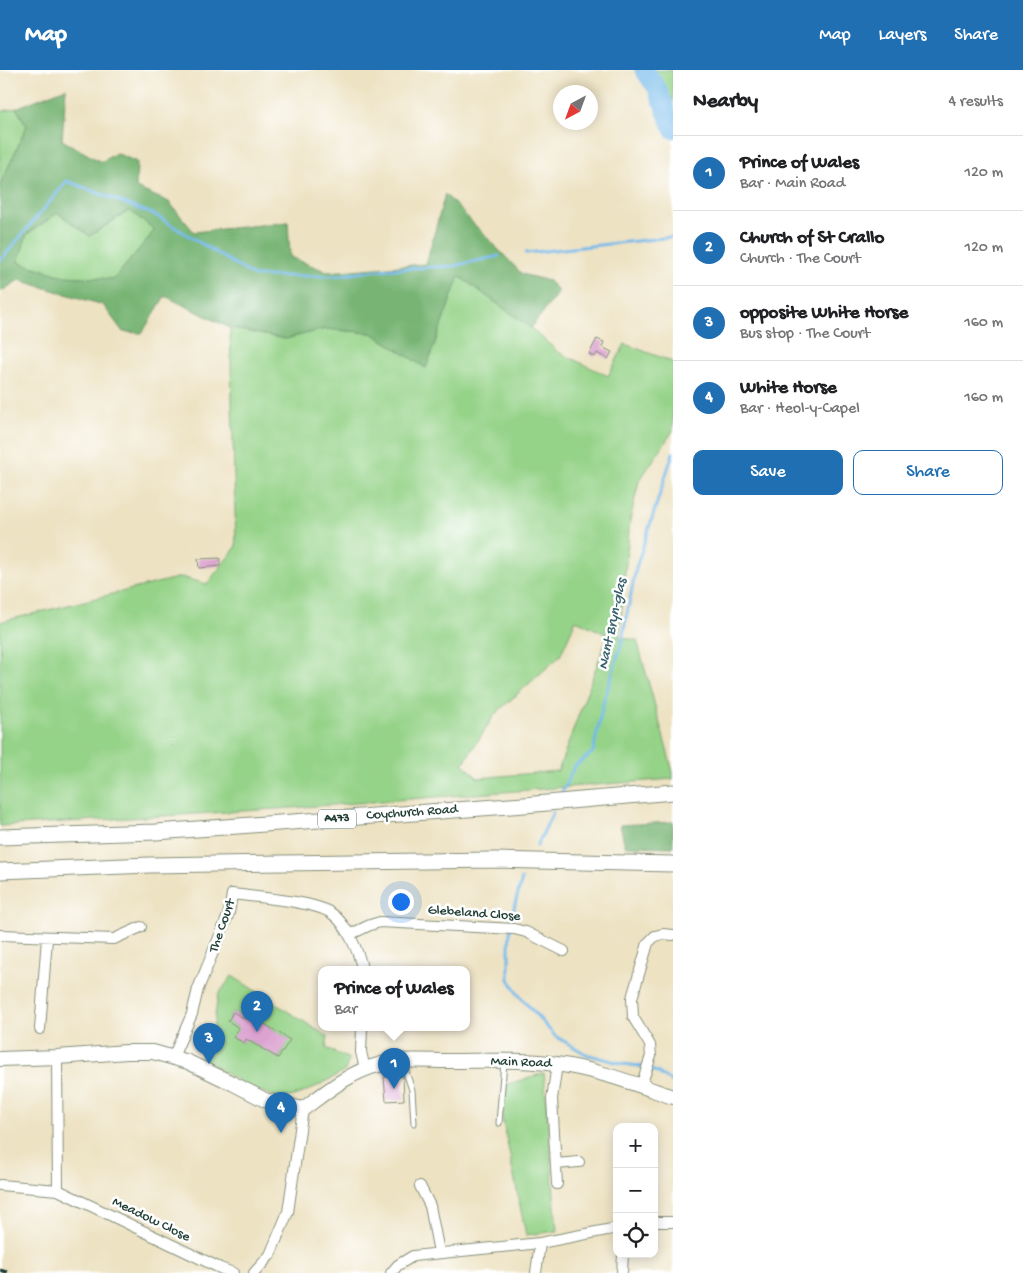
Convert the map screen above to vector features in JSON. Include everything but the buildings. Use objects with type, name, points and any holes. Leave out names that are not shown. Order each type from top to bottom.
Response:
[{"type":"main road","name":"Coychurch Road","points":[[0,837],[166,832],[673,792]]},
{"type":"main road","points":[[0,871],[160,864],[494,860],[673,864]]},
{"type":"street","name":"The Court","points":[[173,1057],[192,1014],[198,989],[229,914],[232,894],[286,901],[331,912],[349,935],[361,966]]},
{"type":"street","name":"Glebeland Close","points":[[349,935],[370,924],[380,922],[514,929],[526,932],[564,951]]},
{"type":"street","points":[[0,935],[114,939],[141,927]]},
{"type":"street","points":[[645,1074],[651,1056],[650,1045],[633,1017],[632,998],[648,943],[655,936],[663,934],[673,935]]},
{"type":"street","points":[[40,1029],[47,938]]},
{"type":"street","points":[[254,1273],[270,1255],[288,1212],[303,1109],[339,1082],[364,1069],[361,1052],[362,1031]]},
{"type":"street","points":[[0,1059],[153,1052],[188,1062],[264,1100],[303,1109]]},
{"type":"street","points":[[57,1057],[58,1190]]},
{"type":"street","name":"Main Road","points":[[364,1069],[379,1064],[405,1061],[504,1061],[557,1064],[645,1074],[673,1097]]},
{"type":"street","points":[[557,1064],[552,1099],[557,1184]]},
{"type":"street","points":[[556,1164],[579,1162]]},
{"type":"street","name":"Meadow Close","points":[[0,1185],[58,1190],[233,1273]]},
{"type":"street","points":[[420,1186],[430,1206],[439,1252]]},
{"type":"street","points":[[658,1222],[673,1222]]},
{"type":"street","points":[[391,1273],[398,1265],[413,1256],[540,1243],[613,1229]]},
{"type":"street","points":[[536,1273],[540,1243]]},
{"type":"street","points":[[622,1273],[623,1258]]},
{"type":"lane","points":[[405,1061],[406,1072],[412,1090],[414,1123]]},
{"type":"lane","points":[[499,1123],[504,1061]]},
{"type":"green space","points":[[652,70],[673,70],[673,108],[667,93]]},
{"type":"green space","points":[[66,88],[62,140],[101,162],[116,153],[137,162],[136,188],[169,202],[194,232],[288,222],[290,257],[328,272],[426,264],[445,194],[522,274],[549,281],[559,291],[531,328],[459,276],[426,368],[372,333],[325,329],[285,339],[230,328],[165,296],[142,333],[123,332],[103,305],[19,280],[0,292],[0,185],[27,126],[16,108]],"holes":[[[129,210],[155,230],[114,279],[63,276],[18,262],[27,234],[58,213],[90,236]]]},
{"type":"green space","points":[[16,108],[27,126],[0,185],[0,112]]},
{"type":"green space","points":[[130,210],[155,230],[114,279],[63,276],[18,262],[27,234],[58,213],[90,236]]},
{"type":"green space","points":[[459,276],[531,328],[558,352],[608,376],[625,344],[673,362],[673,431],[639,481],[630,520],[619,637],[637,640],[673,772],[673,779],[291,808],[0,826],[0,622],[181,577],[207,584],[236,547],[230,328],[285,339],[325,329],[372,333],[426,368]],"holes":[[[576,620],[608,635],[558,771],[478,778],[463,764],[495,714],[560,656]]]},
{"type":"green space","points":[[673,822],[673,847],[625,846],[620,825]]},
{"type":"green space","points":[[232,976],[328,1037],[326,1048],[349,1059],[345,1071],[325,1082],[294,1096],[276,1096],[254,1089],[201,1058],[212,1037],[218,995]],"holes":[[[250,1011],[261,1018],[260,1021],[289,1039],[279,1058],[246,1039],[243,1043],[234,1037],[239,1028],[228,1021],[233,1012],[245,1019]]]},
{"type":"green space","points":[[544,1073],[557,1231],[526,1235],[502,1117],[505,1085]]},
{"type":"waterway","points":[[644,70],[657,88],[673,129]]},
{"type":"waterway","points":[[0,261],[67,181],[155,215],[254,276],[336,276],[378,270],[453,266],[499,256]]},
{"type":"waterway","points":[[526,253],[673,237]]},
{"type":"waterway","name":"Nant Bryn-glas","points":[[562,792],[574,767],[593,752],[603,704],[621,645],[636,568],[673,453]]},
{"type":"waterway","name":"Nant Bryn-glas","points":[[537,846],[553,812]]},
{"type":"waterway","name":"Nant Bryn-glas","points":[[522,879],[511,918],[509,947],[509,979],[517,993],[555,1036],[586,1054],[623,1064],[639,1066],[657,1072],[673,1083]]},
{"type":"railway","points":[[0,1270],[10,1273]]},
{"type":"place","name":"Church of St Crallo","points":[[257,1032]]},
{"type":"place","name":"opposite White Horse","points":[[209,1064]]},
{"type":"place","name":"Prince of Wales","points":[[394,1089]]},
{"type":"place","name":"White Horse","points":[[281,1133]]}]
